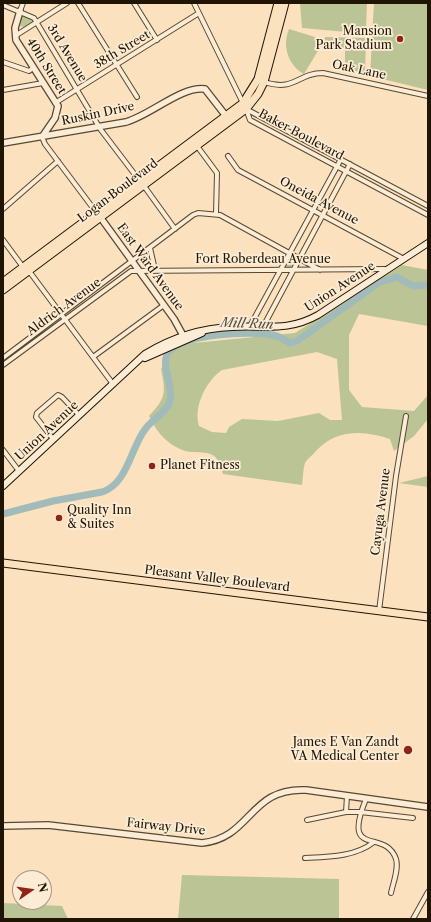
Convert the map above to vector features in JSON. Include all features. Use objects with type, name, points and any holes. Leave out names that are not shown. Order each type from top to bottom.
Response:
[{"type":"main road","points":[[244,106],[258,80],[278,3]]},
{"type":"main road","points":[[244,106],[258,94],[264,82],[285,3]]},
{"type":"main road","name":"Logan Boulevard","points":[[3,290],[26,269],[141,183],[226,116],[244,106]]},
{"type":"main road","name":"Logan Boulevard","points":[[141,183],[197,146],[244,106]]},
{"type":"main road","name":"Union Avenue","points":[[3,486],[142,359],[184,337],[209,329],[250,326],[286,327],[308,321],[428,243]]},
{"type":"main road","name":"Logan Boulevard","points":[[3,282],[26,269]]},
{"type":"main road","name":"Pleasant Valley Boulevard","points":[[3,563],[428,617]]},
{"type":"street","name":"40th Street","points":[[23,3],[15,28],[15,36],[58,106],[57,114],[42,137]]},
{"type":"street","points":[[15,36],[67,3]]},
{"type":"street","points":[[78,3],[137,98]]},
{"type":"street","points":[[134,3],[157,40]]},
{"type":"street","points":[[194,3],[244,106]]},
{"type":"street","name":"3rd Avenue","points":[[3,5],[32,16],[37,22],[100,127],[175,229]]},
{"type":"street","name":"38th Street","points":[[55,102],[199,13]]},
{"type":"street","points":[[3,62],[29,71],[34,68]]},
{"type":"street","name":"Oak Lane","points":[[264,82],[281,86],[288,85],[310,74],[323,73],[428,96]]},
{"type":"street","points":[[3,90],[43,83]]},
{"type":"street","name":"Ruskin Drive","points":[[3,143],[135,120],[187,91],[197,88],[206,89],[226,116]]},
{"type":"street","name":"Baker Boulevard","points":[[244,106],[267,120],[428,206]]},
{"type":"street","name":"Baker Boulevard","points":[[244,106],[250,120],[428,215]]},
{"type":"street","points":[[263,127],[267,120]]},
{"type":"street","points":[[42,137],[45,144],[98,215]]},
{"type":"street","points":[[197,146],[217,173],[216,214],[321,270]]},
{"type":"street","name":"Oneida Avenue","points":[[228,156],[238,170],[404,259]]},
{"type":"street","points":[[250,326],[341,159]]},
{"type":"street","points":[[3,209],[58,161]]},
{"type":"street","points":[[263,327],[350,164]]},
{"type":"street","name":"Aldrich Avenue","points":[[3,358],[193,215],[198,213],[216,214]]},
{"type":"street","name":"East Ward Avenue","points":[[98,215],[164,305],[184,337]]},
{"type":"street","points":[[3,240],[65,319],[113,384]]},
{"type":"street","points":[[150,248],[154,270]]},
{"type":"street","name":"Aldrich Avenue","points":[[3,365],[131,271],[139,270]]},
{"type":"street","name":"Fort Roberdeau Avenue","points":[[139,270],[387,270]]},
{"type":"street","points":[[93,357],[164,305]]},
{"type":"street","points":[[53,439],[36,417],[54,397],[58,395],[62,397],[79,415]]},
{"type":"street","name":"Cayuga Avenue","points":[[378,611],[397,468],[406,416]]},
{"type":"street","points":[[3,450],[19,471]]},
{"type":"street","name":"Fairway Drive","points":[[3,826],[48,825],[202,843],[229,835],[264,801],[281,792],[298,790],[428,807]]},
{"type":"street","points":[[346,812],[347,796]]},
{"type":"street","points":[[366,799],[360,812],[357,827],[358,833],[363,838],[386,847],[392,852],[396,860],[391,893]]},
{"type":"street","points":[[307,820],[346,812],[360,812],[413,818]]},
{"type":"street","points":[[305,858],[338,856],[367,848],[374,842]]},
{"type":"street","points":[[413,919],[428,892]]},
{"type":"green space","points":[[300,3],[367,3],[366,29],[358,33],[302,28]]},
{"type":"green space","name":"Mansion Park Stadium","points":[[374,3],[428,3],[428,90],[370,76]]},
{"type":"green space","points":[[22,15],[34,20],[33,22],[24,27],[20,26]]},
{"type":"green space","points":[[289,29],[315,37],[322,44],[304,74],[294,66],[290,60],[286,48]]},
{"type":"green space","points":[[325,37],[366,38],[365,73],[345,72],[345,48],[324,48]]},
{"type":"green space","points":[[291,256],[297,259],[293,267],[285,268]]},
{"type":"green space","points":[[402,265],[428,270],[428,326],[359,314],[349,335],[349,390],[362,407],[414,411],[428,395],[428,419],[414,436],[394,451],[390,439],[370,434],[351,433],[332,439],[316,451],[305,463],[302,485],[223,474],[220,464],[211,454],[185,451],[178,448],[169,442],[155,426],[149,416],[162,400],[164,384],[161,369],[173,352],[179,347],[184,344],[295,333]],"holes":[[[317,352],[337,359],[342,420],[330,420],[319,413],[278,421],[242,419],[229,427],[226,433],[212,432],[199,426],[198,411],[202,395],[211,381],[222,370]]]},
{"type":"green space","points":[[428,476],[428,487],[399,483]]},
{"type":"green space","points":[[182,875],[339,879],[339,919],[178,919]]},
{"type":"green space","points":[[3,903],[12,903],[12,910],[52,910],[52,905],[62,906],[68,919],[3,919]]},
{"type":"waterway","name":"Mill Run","points":[[3,514],[53,501],[102,492],[111,488],[123,473],[136,444],[146,428],[166,409],[170,401],[171,395],[166,369],[166,358],[168,353],[176,346],[202,337],[249,333],[273,335],[290,343],[297,341],[380,282],[397,277],[413,286],[428,285]]},
{"type":"place","name":"Mansion Park Stadium","points":[[400,39]]},
{"type":"place","name":"Planet Fitness","points":[[152,466]]},
{"type":"place","name":"Quality Inn & Suites","points":[[59,518]]},
{"type":"place","name":"James E Van Zandt VA Medical Center","points":[[408,750]]}]
